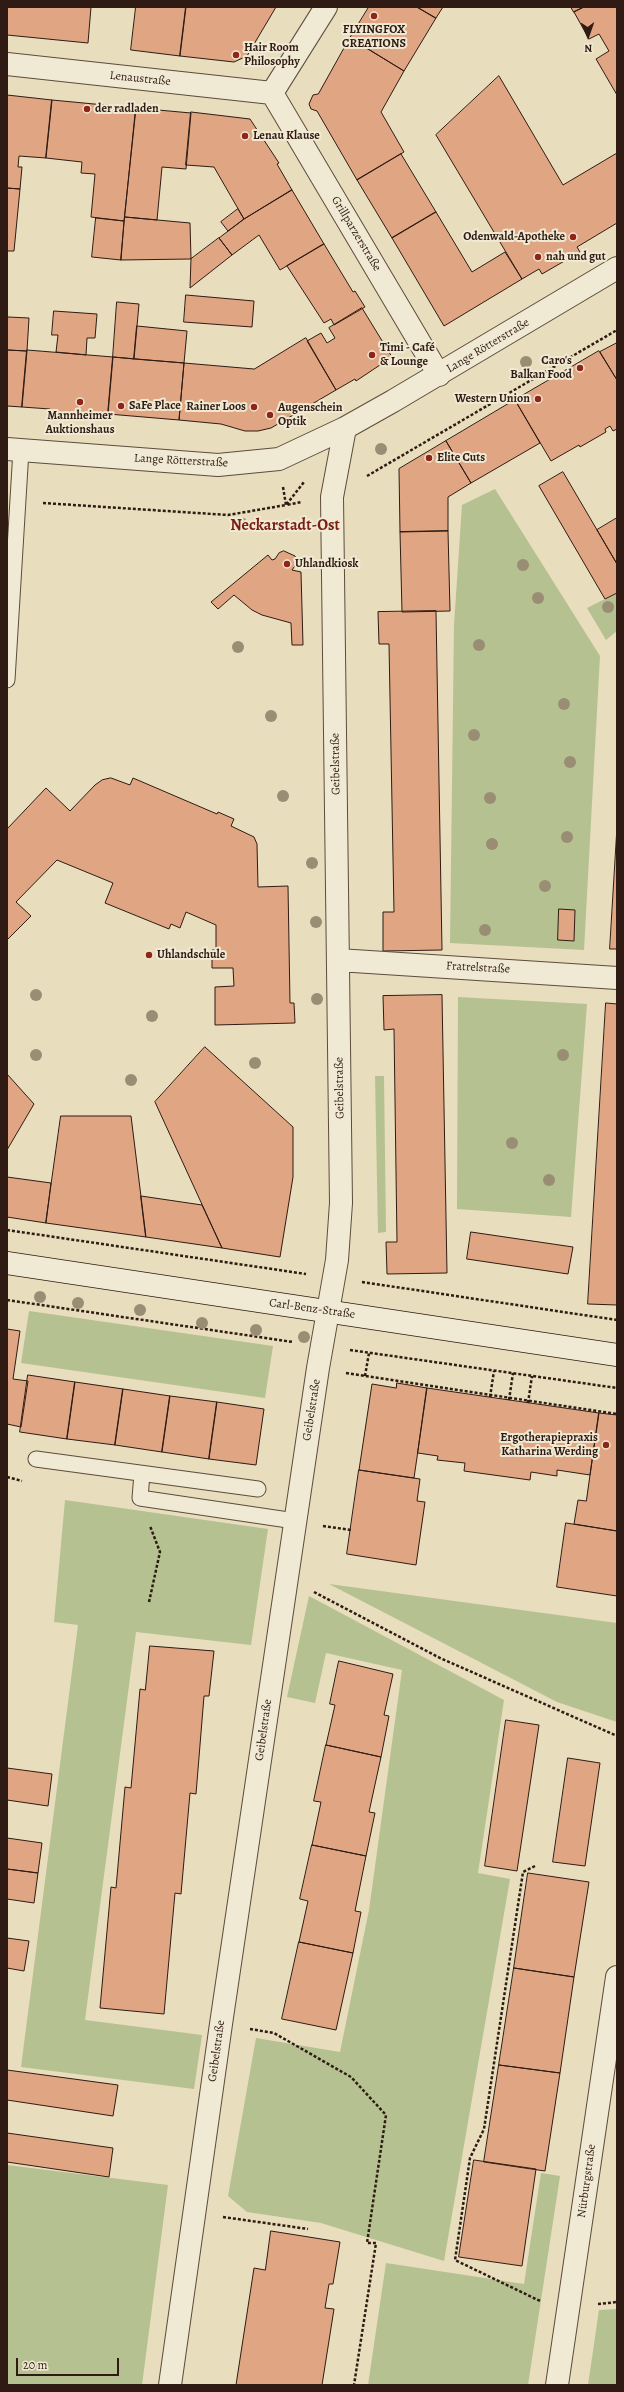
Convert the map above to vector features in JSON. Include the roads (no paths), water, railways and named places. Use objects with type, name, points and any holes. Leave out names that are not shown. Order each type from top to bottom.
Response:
[{"type":"street","points":[[272,93],[326,7]]},
{"type":"street","name":"Lenaustraße","points":[[7,64],[272,93]]},
{"type":"street","name":"Grillparzerstraße","points":[[272,93],[439,375]]},
{"type":"street","name":"Lange Rötterstraße","points":[[14,449],[218,465],[279,459],[345,428],[439,375],[617,268]]},
{"type":"street","name":"Geibelstraße","points":[[170,2385],[221,2024],[295,1521],[318,1368],[334,1278],[341,1203],[332,497],[345,428]]},
{"type":"street","name":"Fratrelstraße","points":[[338,960],[617,978]]},
{"type":"street","name":"Carl-Benz-Straße","points":[[7,1263],[617,1355]]},
{"type":"street","name":"Nürburgstraße","points":[[557,2385],[617,1978]]},
{"type":"lane","points":[[7,680],[16,501],[14,449]]},
{"type":"lane","points":[[36,1459],[258,1489]]},
{"type":"lane","points":[[142,1474],[140,1498],[295,1521]]},
{"type":"place","name":"FLYINGFOX CREATIONS","points":[[374,16]]},
{"type":"place","name":"Hair Room Philosophy","points":[[236,55]]},
{"type":"place","name":"der radladen","points":[[87,109]]},
{"type":"place","name":"Lenau Klause","points":[[245,136]]},
{"type":"place","name":"Odenwald-Apotheke","points":[[573,237]]},
{"type":"place","name":"nah und gut","points":[[538,257]]},
{"type":"place","name":"Timi - Café & Lounge","points":[[372,355]]},
{"type":"place","name":"Caro's Balkan Food","points":[[580,368]]},
{"type":"place","name":"Western Union","points":[[538,399]]},
{"type":"place","name":"Mannheimer Auktionshaus","points":[[80,402]]},
{"type":"place","name":"SaFe Place","points":[[121,406]]},
{"type":"place","name":"Rainer Loos","points":[[254,407]]},
{"type":"place","name":"Augenschein Optik","points":[[270,415]]},
{"type":"place","name":"Elite Cuts","points":[[429,458]]},
{"type":"place","name":"Uhlandkiosk","points":[[287,564]]},
{"type":"place","name":"Uhlandschule","points":[[149,955]]},
{"type":"place","name":"Ergotherapiepraxis Katharina Werding","points":[[606,1445]]},
{"type":"district","name":"Neckarstadt-Ost","points":[[285,526]]}]
